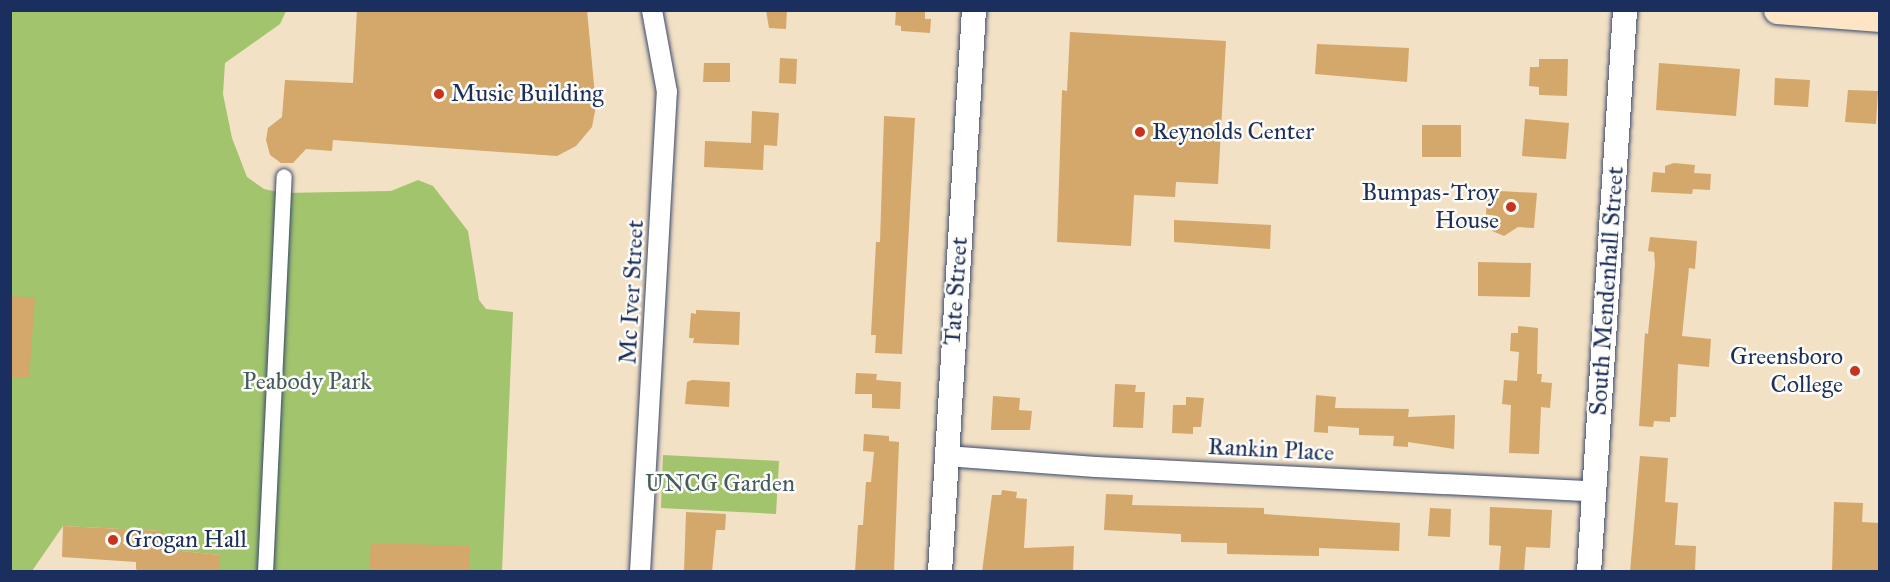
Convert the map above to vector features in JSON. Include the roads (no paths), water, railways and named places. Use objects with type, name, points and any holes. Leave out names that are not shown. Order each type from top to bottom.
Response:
[{"type":"main road","points":[[1777,10],[1880,18]]},
{"type":"street","name":"Tate Street","points":[[940,572],[974,10]]},
{"type":"street","name":"South Mendenhall Street","points":[[1589,572],[1625,10]]},
{"type":"street","name":"Mc Iver Street","points":[[640,572],[667,92],[659,39],[650,13]]},
{"type":"street","points":[[265,572],[284,176]]},
{"type":"street","name":"Rankin Place","points":[[946,456],[1096,467],[1595,491]]},
{"type":"place","name":"Music Building","points":[[439,94]]},
{"type":"place","name":"Reynolds Center","points":[[1140,132]]},
{"type":"place","name":"Bumpas-Troy House","points":[[1511,207]]},
{"type":"place","name":"Greensboro College","points":[[1855,371]]},
{"type":"place","name":"Grogan Hall","points":[[113,540]]},
{"type":"park label","name":"Peabody Park","points":[[307,382]]},
{"type":"park label","name":"UNCG Garden","points":[[720,484]]}]
